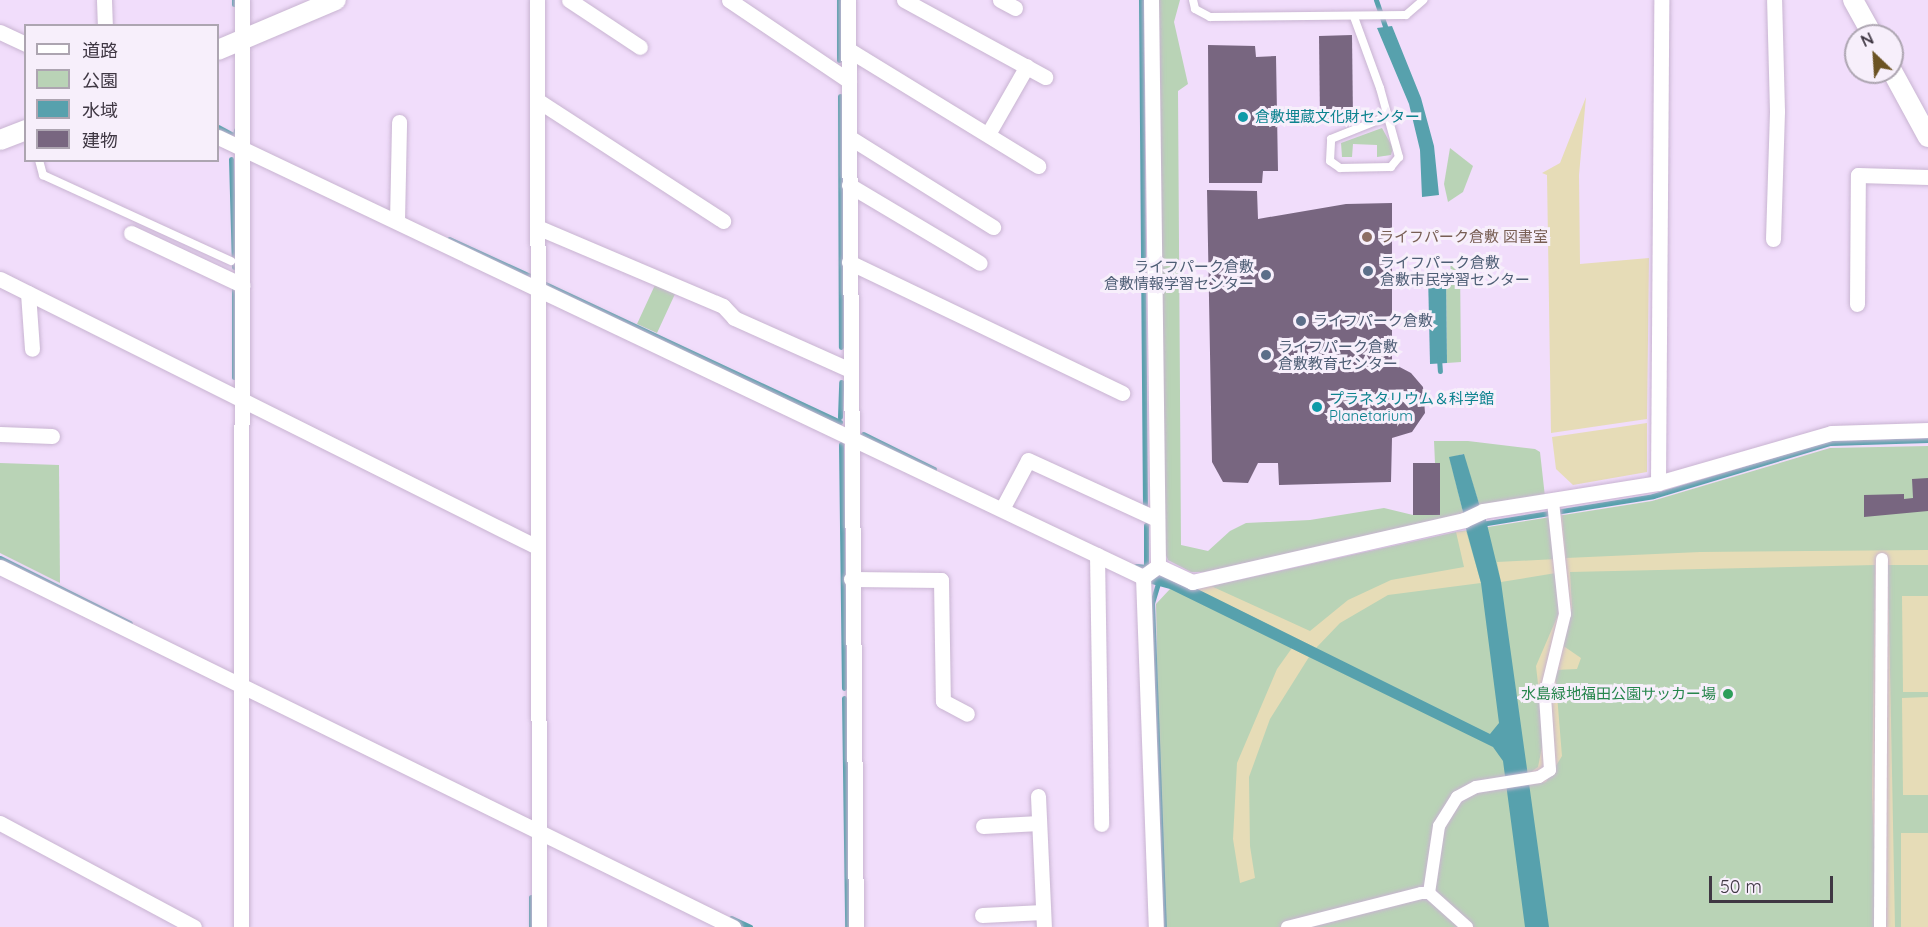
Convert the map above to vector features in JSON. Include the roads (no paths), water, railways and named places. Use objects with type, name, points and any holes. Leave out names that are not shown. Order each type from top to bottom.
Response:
[{"type":"street","points":[[104,0],[105,24]]},
{"type":"street","points":[[241,927],[242,0]]},
{"type":"street","points":[[219,50],[336,0]]},
{"type":"street","points":[[537,0],[539,927]]},
{"type":"street","points":[[569,0],[640,47]]},
{"type":"street","points":[[729,0],[849,81]]},
{"type":"street","points":[[848,0],[851,579],[856,927]]},
{"type":"street","points":[[904,0],[1045,77]]},
{"type":"street","points":[[1000,0],[1015,8]]},
{"type":"street","points":[[1151,0],[1158,566]]},
{"type":"street","points":[[1658,483],[1661,0]]},
{"type":"street","points":[[1773,239],[1777,111],[1774,0]]},
{"type":"street","points":[[1853,0],[1866,24]]},
{"type":"street","points":[[0,32],[24,43]]},
{"type":"street","points":[[849,50],[1038,166]]},
{"type":"street","points":[[988,134],[1028,66]]},
{"type":"street","points":[[1899,84],[1928,137]]},
{"type":"street","points":[[537,100],[723,221]]},
{"type":"street","points":[[397,221],[399,122]]},
{"type":"street","points":[[0,140],[24,131]]},
{"type":"street","points":[[849,137],[993,227]]},
{"type":"street","points":[[219,138],[1143,577]]},
{"type":"street","points":[[1857,304],[1858,175],[1928,177]]},
{"type":"street","points":[[849,185],[980,263]]},
{"type":"street","points":[[537,227],[723,306],[734,318],[850,370]]},
{"type":"street","points":[[130,233],[242,285]]},
{"type":"street","points":[[849,262],[1122,393]]},
{"type":"street","points":[[0,279],[537,547]]},
{"type":"street","points":[[28,293],[32,349]]},
{"type":"street","points":[[1158,566],[1192,582],[1464,520],[1483,511],[1658,483],[1831,433],[1928,430]]},
{"type":"street","points":[[0,434],[52,436]]},
{"type":"street","points":[[1002,509],[1028,460],[1157,519]]},
{"type":"street","points":[[1429,893],[1439,826],[1458,797],[1476,787],[1539,777],[1550,770],[1545,696],[1565,614],[1557,516],[1552,501]]},
{"type":"street","points":[[1097,555],[1101,824]]},
{"type":"street","points":[[1880,927],[1882,559]]},
{"type":"street","points":[[1143,577],[1158,566]]},
{"type":"street","points":[[0,567],[733,927]]},
{"type":"street","points":[[1143,577],[1156,927]]},
{"type":"street","points":[[851,579],[941,580],[943,701],[967,714]]},
{"type":"street","points":[[982,915],[1043,919],[1038,796]]},
{"type":"street","points":[[0,823],[194,927]]},
{"type":"street","points":[[983,826],[1039,823]]},
{"type":"street","points":[[1287,927],[1429,893]]},
{"type":"street","points":[[1429,893],[1467,927]]},
{"type":"lane","points":[[1192,0],[1195,9],[1210,17],[1406,15],[1423,0]]},
{"type":"lane","points":[[1354,17],[1380,88],[1386,117],[1399,147],[1397,162],[1391,167],[1340,168],[1330,161],[1331,139],[1386,117]]},
{"type":"lane","points":[[40,162],[43,175],[231,261]]},
{"type":"water","points":[[1392,26],[1421,98],[1434,146],[1439,195],[1422,197],[1420,150],[1409,104],[1377,28]]},
{"type":"water","points":[[1428,274],[1446,275],[1447,363],[1430,364]]},
{"type":"water","points":[[1464,454],[1481,510],[1464,516],[1449,457]]},
{"type":"water","points":[[1485,516],[1501,582],[1549,927],[1525,927],[1503,761],[1493,747],[1170,589],[1148,583],[1161,571],[1490,734],[1499,723],[1481,583],[1465,525]]},
{"type":"waterway","points":[[839,0],[839,60]]},
{"type":"waterway","points":[[1141,0],[1145,506]]},
{"type":"waterway","points":[[1376,0],[1387,32]]},
{"type":"waterway","points":[[840,96],[841,347]]},
{"type":"waterway","points":[[219,128],[235,136],[236,130]]},
{"type":"waterway","points":[[231,159],[234,267]]},
{"type":"waterway","points":[[449,239],[532,277]]},
{"type":"waterway","points":[[543,283],[840,422]]},
{"type":"waterway","points":[[234,285],[234,377]]},
{"type":"waterway","points":[[1439,358],[1440,371]]},
{"type":"waterway","points":[[840,417],[841,382]]},
{"type":"waterway","points":[[863,434],[934,469]]},
{"type":"waterway","points":[[1481,524],[1653,496],[1830,443],[1928,440]]},
{"type":"waterway","points":[[841,444],[844,688]]},
{"type":"waterway","points":[[1136,566],[1146,567],[1146,525]]},
{"type":"waterway","points":[[0,558],[130,623]]},
{"type":"waterway","points":[[1159,580],[1152,603],[1164,927]]},
{"type":"waterway","points":[[844,698],[847,927]]},
{"type":"waterway","points":[[531,897],[531,927]]},
{"type":"waterway","points":[[731,918],[750,927]]},
{"type":"place","name":"倉敷埋蔵文化財センター","points":[[1243,117]]},
{"type":"place","name":"ライフパーク倉敷 図書室","points":[[1367,237]]},
{"type":"place","name":"ライフパーク倉敷 倉敷市民学習センター","points":[[1368,271]]},
{"type":"place","name":"ライフパーク倉敷 倉敷情報学習センター","points":[[1266,275]]},
{"type":"place","name":"ライフパーク倉敷","points":[[1301,321]]},
{"type":"place","name":"ライフパーク倉敷 倉敷教育センター","points":[[1266,355]]},
{"type":"place","name":"プラネタリウム＆科学館 Planetarium","points":[[1317,407]]},
{"type":"place","name":"水島緑地福田公園サッカー場","points":[[1728,694]]}]
